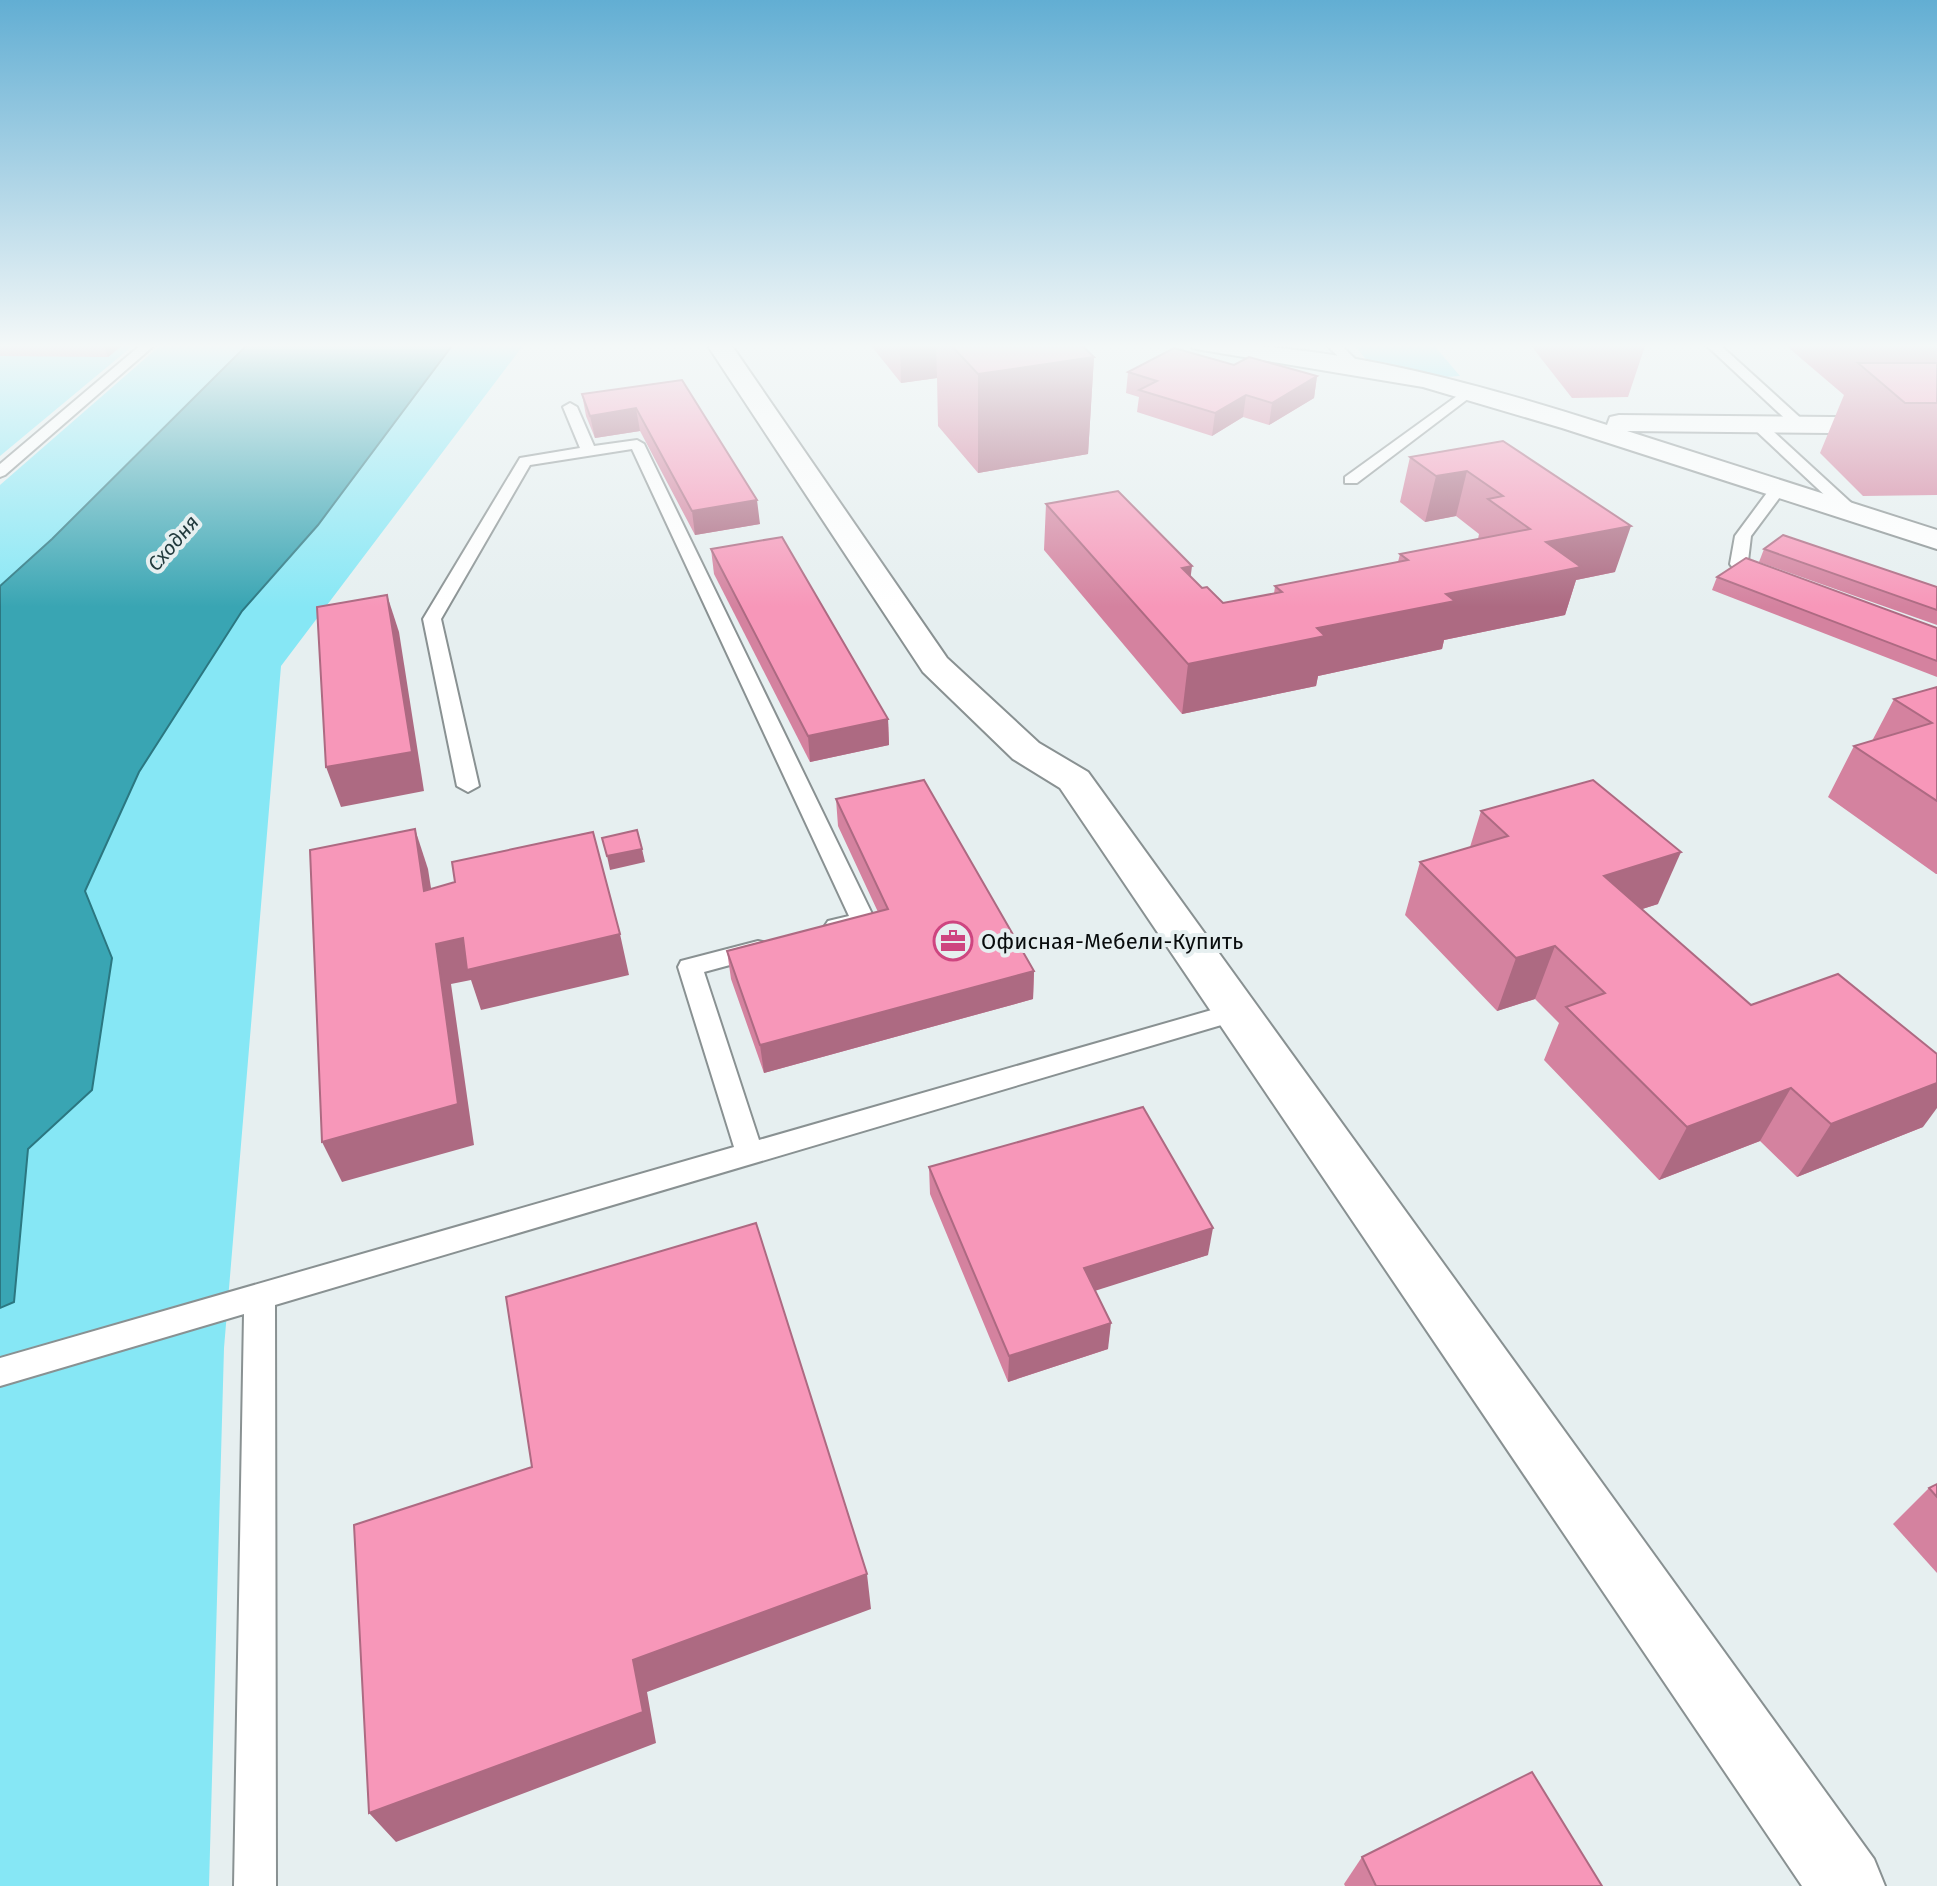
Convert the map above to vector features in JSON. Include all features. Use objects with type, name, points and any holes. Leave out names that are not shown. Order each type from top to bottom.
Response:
[{"type":"street","points":[[777,431],[935,665],[1026,751],[1074,780],[1847,1886]]},
{"type":"street","points":[[1599,431],[1937,540]]},
{"type":"lane","points":[[0,472],[48,431]]},
{"type":"lane","points":[[580,431],[589,451]]},
{"type":"lane","points":[[1351,480],[1416,431]]},
{"type":"lane","points":[[1764,431],[1853,513]]},
{"type":"lane","points":[[468,786],[432,619],[525,461],[637,444],[863,920],[820,932]]},
{"type":"lane","points":[[1778,489],[1743,536],[1739,564],[1781,579]]},
{"type":"lane","points":[[749,1152],[690,967],[776,944]]},
{"type":"lane","points":[[0,1372],[1236,1012]]},
{"type":"lane","points":[[255,1886],[260,1295]]},
{"type":"shaded area","points":[[0,431],[30,431],[0,456]]},
{"type":"shaded area","points":[[62,431],[161,431],[0,586],[0,485]]},
{"type":"shaded area","points":[[388,431],[459,431],[281,666],[224,1348],[209,1886],[0,1886],[0,1308],[14,1302],[28,1149],[92,1090],[112,958],[85,891],[139,772],[242,611],[318,525]]},
{"type":"water","name":"Сходня","points":[[161,431],[388,431],[318,525],[242,611],[139,772],[85,891],[112,958],[92,1090],[28,1149],[14,1302],[0,1308],[0,586]]},
{"type":"building","points":[[649,431],[714,431],[757,500],[692,511]]},
{"type":"building","points":[[1503,441],[1631,526],[1546,542],[1581,567],[1446,594],[1455,601],[1317,628],[1325,636],[1188,664],[1046,504],[1118,491],[1192,566],[1182,568],[1223,603],[1282,592],[1275,586],[1408,560],[1400,554],[1530,529],[1488,499],[1503,496],[1467,471],[1436,476],[1410,457]]},
{"type":"building","points":[[1783,535],[1937,587],[1937,610],[1764,549]]},
{"type":"building","points":[[782,537],[888,719],[808,736],[711,549]]},
{"type":"building","points":[[1746,558],[1937,628],[1937,661],[1717,577]]},
{"type":"building","points":[[387,595],[412,752],[326,767],[317,607]]},
{"type":"building","points":[[1937,687],[1937,801],[1854,746],[1932,723],[1894,699]]},
{"type":"building","points":[[924,780],[1034,971],[760,1045],[727,951],[888,909],[836,799]]},
{"type":"building","points":[[1593,780],[1681,852],[1604,876],[1751,1005],[1838,974],[1937,1054],[1937,1083],[1831,1124],[1791,1088],[1687,1127],[1566,1007],[1605,993],[1555,946],[1516,958],[1420,862],[1508,836],[1481,811]]},
{"type":"building","points":[[415,829],[424,891],[455,882],[452,862],[593,832],[620,934],[467,970],[463,938],[436,944],[458,1104],[322,1142],[310,850]]},
{"type":"building","points":[[637,830],[642,849],[607,856],[602,838]]},
{"type":"building","points":[[1143,1107],[1213,1228],[1084,1268],[1111,1323],[1009,1356],[929,1167]]},
{"type":"building","points":[[756,1223],[867,1574],[633,1660],[643,1712],[369,1813],[354,1525],[532,1467],[506,1297]]},
{"type":"building","points":[[1937,1484],[1937,1497],[1929,1488]]},
{"type":"building","points":[[1532,1772],[1602,1886],[1376,1886],[1362,1857]]},
{"type":"place","name":"Офисная-Мебели-Купить","points":[[953,941]]}]
